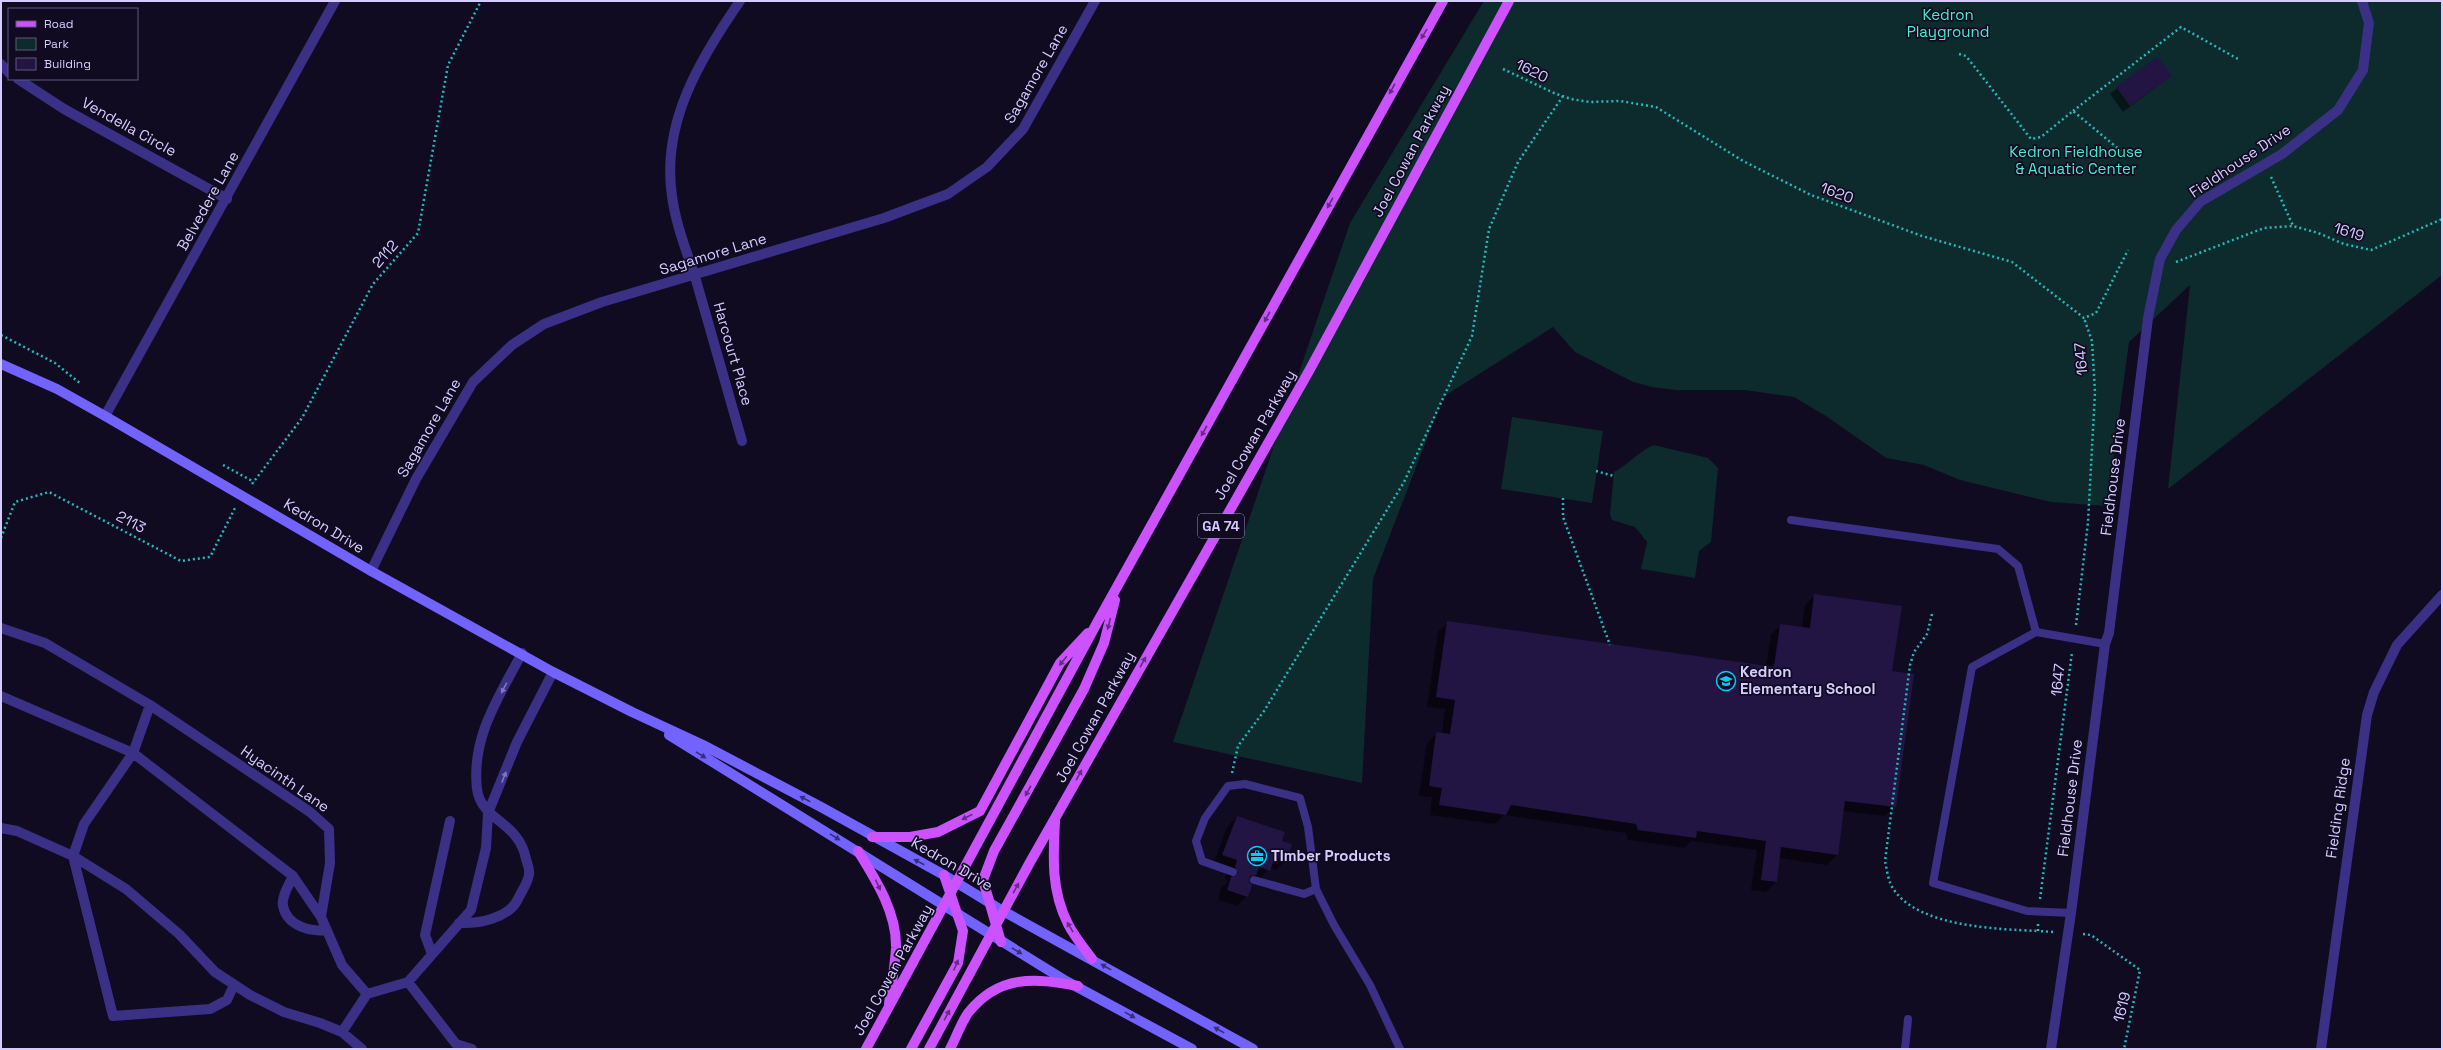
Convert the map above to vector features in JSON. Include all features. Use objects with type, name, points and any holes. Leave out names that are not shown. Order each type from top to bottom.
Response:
[{"type":"main road","name":"Joel Cowan Parkway","points":[[866,1049],[957,884],[1098,621],[1443,1]]},
{"type":"main road","name":"Joel Cowan Parkway","points":[[929,1049],[1055,818],[1309,371],[1509,1]]},
{"type":"main road","points":[[1001,942],[983,880],[994,851],[1084,689],[1104,644],[1118,586]]},
{"type":"main road","points":[[872,837],[910,837],[938,832],[980,811],[1060,663],[1098,621]]},
{"type":"main road","points":[[1055,818],[1053,853],[1056,894],[1068,924],[1092,959]]},
{"type":"main road","points":[[858,851],[877,881],[891,914],[896,947],[888,1010]]},
{"type":"main road","points":[[911,1049],[958,963],[962,931],[958,913],[948,900],[944,875]]},
{"type":"main road","points":[[950,1049],[968,1013],[991,991],[1022,980],[1042,979],[1078,986]]},
{"type":"street","name":"Belvedere Lane","points":[[105,416],[227,199],[335,1]]},
{"type":"street","name":"Harcourt Place","points":[[740,1],[709,48],[686,90],[673,140],[670,170],[672,196],[680,239],[694,275],[742,441]]},
{"type":"street","name":"Sagamore Lane","points":[[371,571],[416,479],[473,382],[512,345],[544,324],[602,302],[884,218],[948,194],[987,167],[1023,129],[1095,1]]},
{"type":"street","name":"Fieldhouse Drive","points":[[2051,1049],[2071,913],[2105,644],[2109,633],[2148,318],[2160,259],[2176,230],[2200,202],[2282,154],[2338,110],[2363,70],[2370,23],[2362,1]]},
{"type":"street","points":[[1,64],[8,72]]},
{"type":"street","name":"Vendella Circle","points":[[20,80],[64,109],[227,199]]},
{"type":"street","name":"Kedron Drive","points":[[1,364],[57,389],[200,473],[243,495],[371,571],[522,653],[553,672],[702,745],[821,807],[872,837],[944,875],[1003,911],[1253,1049]]},
{"type":"street","name":"Fielding Ridge","points":[[2321,1049],[2367,715],[2374,692],[2397,645],[2442,595]]},
{"type":"street","name":"Hyacinth Lane","points":[[1,628],[45,643],[150,705],[310,812],[329,829],[330,863],[321,917]]},
{"type":"street","points":[[459,923],[474,924],[490,920],[515,906],[529,874],[524,846],[511,828],[488,813],[478,791],[476,764],[479,741],[491,712],[522,653]]},
{"type":"street","points":[[342,1032],[367,994],[408,982],[471,910],[486,848],[488,813],[517,742],[553,672]]},
{"type":"street","points":[[1,696],[133,753],[293,876],[321,917],[342,965],[367,994]]},
{"type":"street","points":[[150,705],[133,753],[84,824],[74,856],[113,1016],[210,1009],[227,1000],[234,985]]},
{"type":"street","name":"Kedron Drive","points":[[632,712],[858,851],[948,900]]},
{"type":"street","points":[[432,954],[425,935],[450,821]]},
{"type":"street","points":[[1,828],[17,831],[74,856],[126,889],[179,934],[215,972],[234,985],[284,1012],[320,1023],[342,1032],[362,1049]]},
{"type":"street","points":[[293,876],[285,893],[283,906],[290,920],[304,928],[327,930]]},
{"type":"street","points":[[958,913],[1001,942],[1192,1049]]},
{"type":"street","points":[[408,982],[456,1044],[472,1049]]},
{"type":"lane","points":[[1791,520],[1998,549],[2018,566],[2036,632]]},
{"type":"lane","points":[[2071,913],[2027,911],[1933,883],[1972,668],[2036,632],[2105,644]]},
{"type":"lane","points":[[1233,872],[1202,861],[1196,841],[1205,818],[1228,786],[1245,784],[1300,798],[1308,827],[1316,890],[1334,925],[1370,985],[1400,1049]]},
{"type":"lane","points":[[1254,880],[1304,894],[1316,890]]},
{"type":"lane","points":[[1904,1049],[1908,1019]]},
{"type":"path","name":"2112","points":[[243,495],[302,418],[373,284],[418,233],[448,65],[481,1]]},
{"type":"path","points":[[1959,54],[1966,56],[2031,139],[2041,137],[2181,27],[2238,59]]},
{"type":"path","name":"1620","points":[[1503,69],[1563,96],[1590,102],[1620,100],[1656,107],[1743,161],[1812,195],[1922,236],[2012,262],[2084,318]]},
{"type":"path","points":[[1228,786],[1238,746],[1268,705],[1404,482],[1472,336],[1489,229],[1518,162],[1563,96]]},
{"type":"path","points":[[2073,111],[2121,151]]},
{"type":"path","points":[[2265,164],[2293,226]]},
{"type":"path","name":"1619","points":[[2160,259],[2177,263],[2264,228],[2293,226],[2318,233],[2344,244],[2371,250],[2442,219]]},
{"type":"path","points":[[2084,318],[2096,312],[2128,250]]},
{"type":"path","name":"1647","points":[[2038,931],[2039,912],[2073,638],[2081,593],[2088,522],[2095,392],[2092,340],[2084,318]]},
{"type":"path","points":[[1596,471],[1614,476]]},
{"type":"path","name":"2113","points":[[1,538],[15,502],[49,492],[181,560],[210,557],[229,517],[243,495]]},
{"type":"path","points":[[1563,498],[1563,517],[1610,645]]},
{"type":"path","points":[[1932,614],[1927,634],[1914,652],[1910,665],[1885,861],[1888,877],[1893,889],[1903,901],[1924,915],[1964,923],[2038,931],[2067,932]]},
{"type":"path","name":"1619","points":[[2067,932],[2091,935],[2140,970],[2124,1049]]},
{"type":"green space","points":[[1484,1],[2442,1],[2442,275],[2168,489],[2190,285],[2129,342],[2107,506],[2051,502],[1960,480],[1924,465],[1886,458],[1826,416],[1794,397],[1744,390],[1676,390],[1652,387],[1633,382],[1575,352],[1553,327],[1443,397],[1373,579],[1362,783],[1173,742],[1350,223]]},
{"type":"green space","points":[[1512,417],[1603,431],[1592,503],[1501,489]]},
{"type":"green space","points":[[1654,445],[1708,458],[1718,468],[1711,542],[1699,551],[1695,578],[1641,569],[1647,542],[1635,527],[1612,520],[1610,514],[1614,472]]},
{"type":"building","points":[[2157,57],[2172,76],[2130,106],[2116,87]]},
{"type":"building","name":"Kedron Elementary School","points":[[1814,594],[1902,606],[1892,671],[1914,674],[1896,807],[1845,801],[1838,855],[1781,847],[1777,882],[1761,880],[1766,841],[1697,831],[1696,838],[1638,830],[1636,824],[1511,805],[1506,815],[1439,805],[1442,788],[1429,786],[1436,732],[1450,734],[1455,700],[1436,697],[1447,621],[1774,667],[1780,624],[1810,628]]},
{"type":"building","name":"TImber Products","points":[[1237,816],[1285,832],[1282,841],[1292,844],[1287,861],[1275,857],[1270,871],[1259,867],[1256,875],[1250,876],[1249,882],[1252,885],[1248,897],[1227,890],[1231,877],[1238,873],[1235,867],[1237,860],[1222,855]]},
{"type":"place","name":"Kedron Elementary School","points":[[1726,681]]},
{"type":"place","name":"TImber Products","points":[[1257,856]]},
{"type":"park label","name":"Kedron Playground","points":[[1948,24]]},
{"type":"park label","name":"Kedron Fieldhouse & Aquatic Center","points":[[2076,160]]}]
